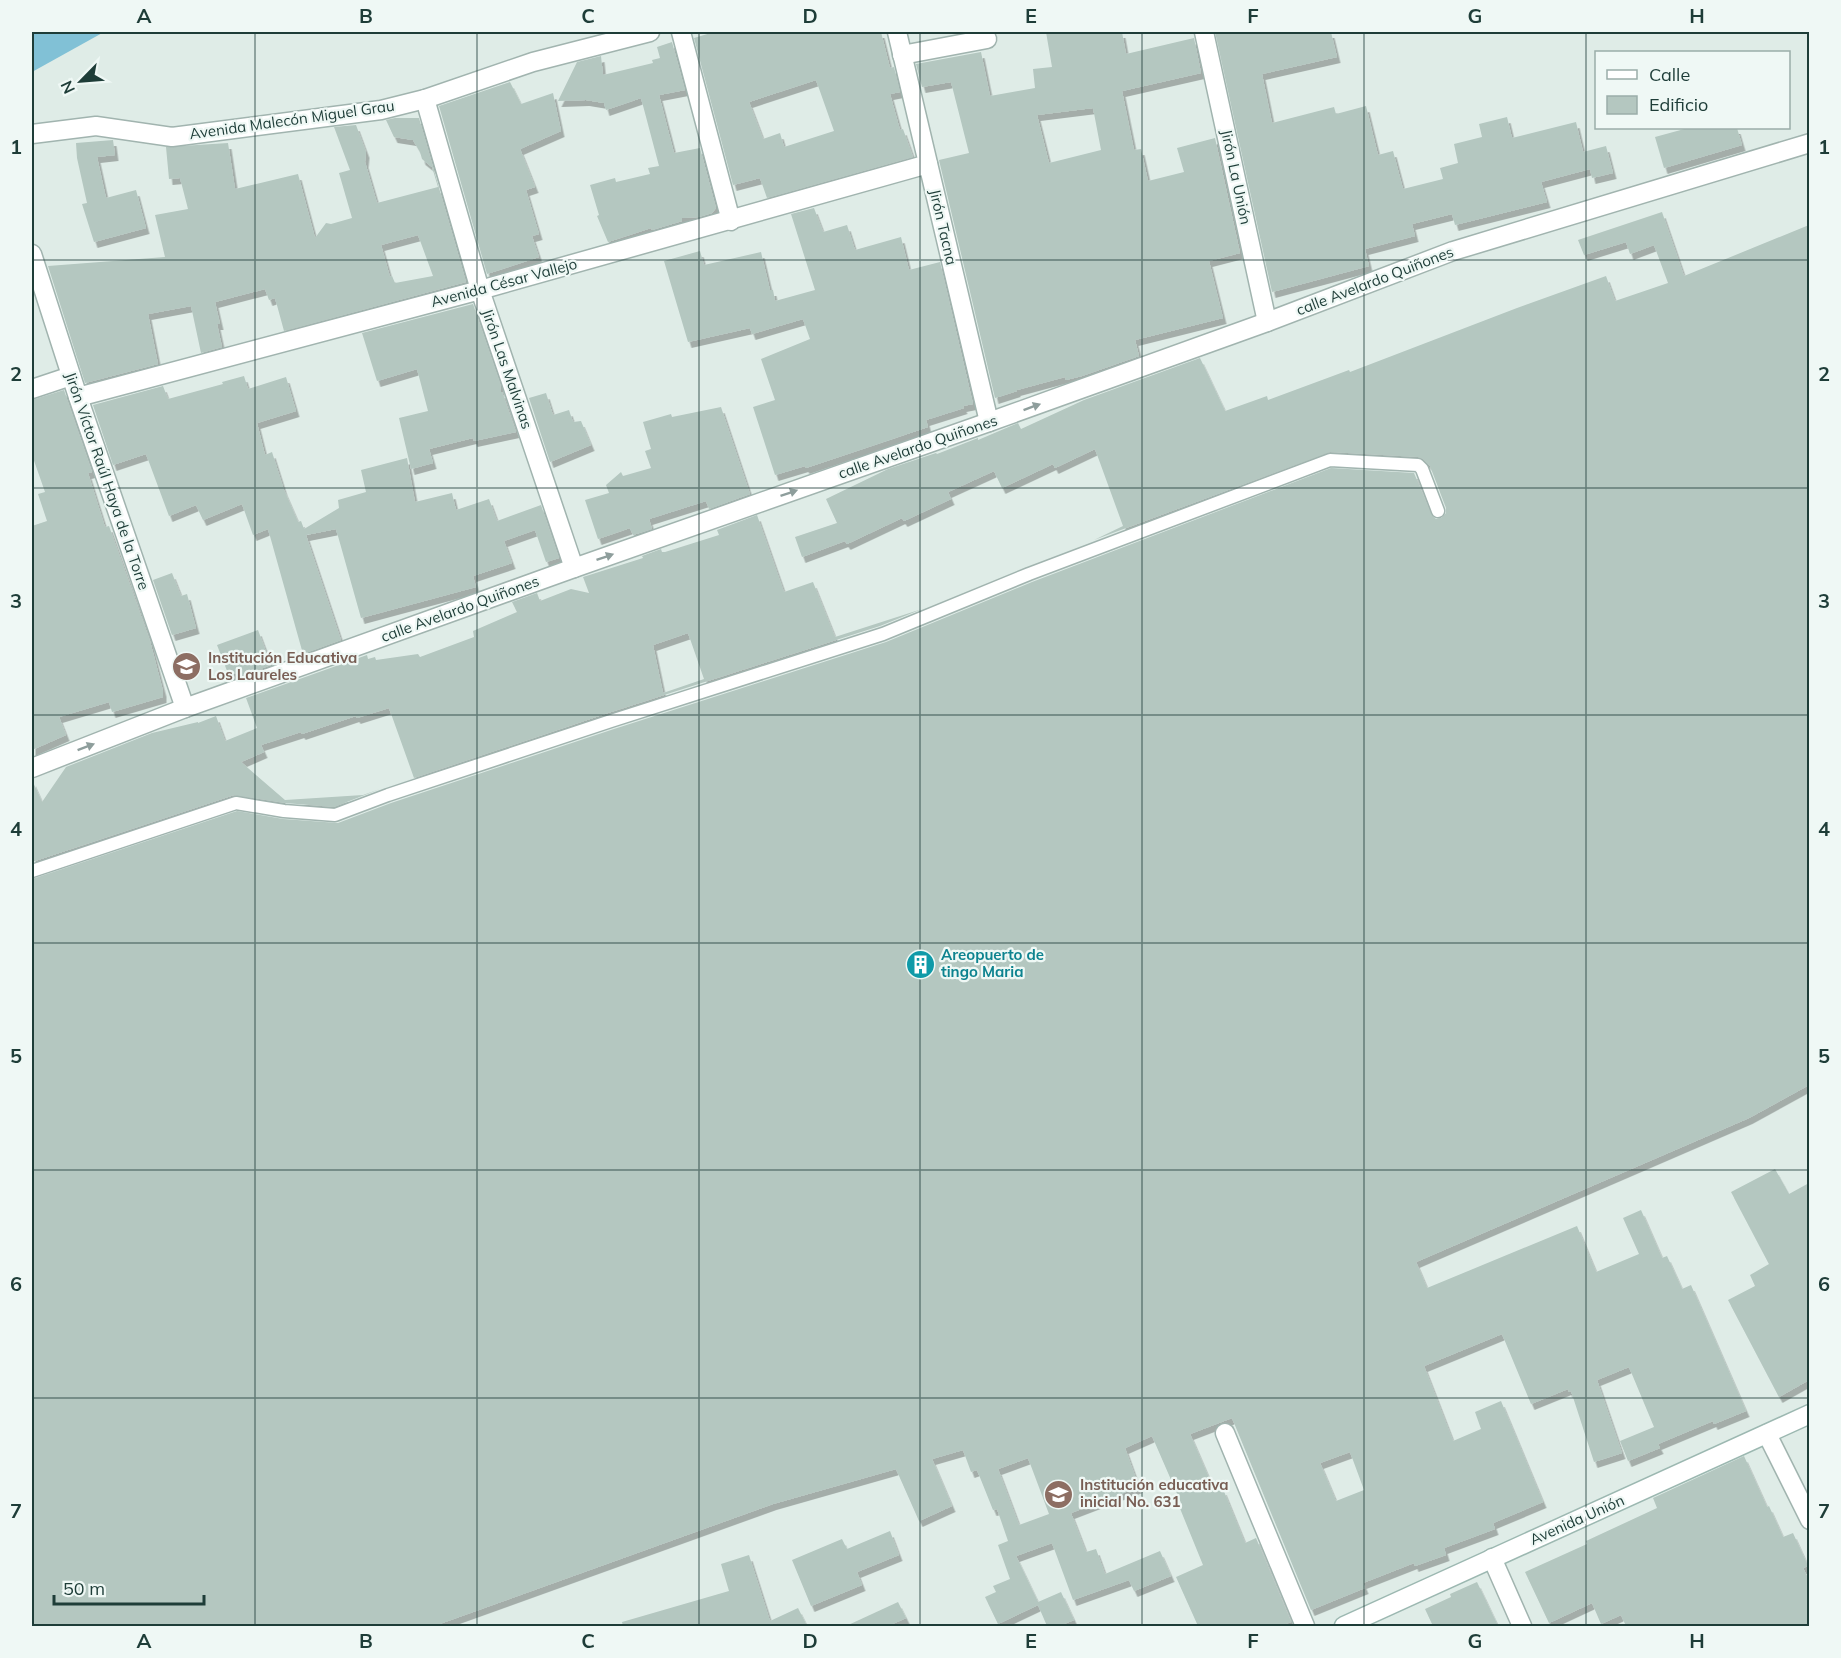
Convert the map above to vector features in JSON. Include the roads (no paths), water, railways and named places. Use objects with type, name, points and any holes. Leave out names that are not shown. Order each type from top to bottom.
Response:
[{"type":"street","name":"Avenida Malecón Miguel Grau","points":[[32,134],[96,126],[172,137],[381,110],[425,99],[532,62],[650,32]]},
{"type":"street","points":[[681,32],[731,221]]},
{"type":"street","name":"Jirón Tacna","points":[[897,32],[989,422]]},
{"type":"street","name":"Jirón La Unión","points":[[1204,32],[1267,322]]},
{"type":"street","points":[[902,55],[987,39]]},
{"type":"street","name":"Jirón Las Malvinas","points":[[425,99],[480,290],[574,568]]},
{"type":"street","name":"calle Avelardo Quiñones","points":[[32,768],[185,708],[1267,322],[1453,251],[1809,143]]},
{"type":"street","name":"Avenida César Vallejo","points":[[78,397],[480,290],[928,164]]},
{"type":"street","name":"Jirón Víctor Raúl Haya de la Torre","points":[[32,254],[78,397],[185,708]]},
{"type":"street","points":[[32,389],[71,376]]},
{"type":"street","name":"Avenida Unión","points":[[1344,1626],[1809,1414]]},
{"type":"street","points":[[1225,1433],[1305,1626]]},
{"type":"street","points":[[1767,1434],[1809,1520]]},
{"type":"street","points":[[1492,1558],[1522,1626]]},
{"type":"lane","points":[[32,871],[236,803],[284,812],[335,815],[388,795],[883,634],[1029,574],[1330,460],[1418,465],[1422,469],[1438,511]]},
{"type":"water","points":[[32,32],[104,32],[32,72]]},
{"type":"place","name":"Institución Educativa Los Laureles","points":[[187,667]]},
{"type":"place","name":"Areopuerto de tingo Maria","points":[[920,964]]},
{"type":"place","name":"Institución educativa inicial No. 631","points":[[1059,1494]]}]
